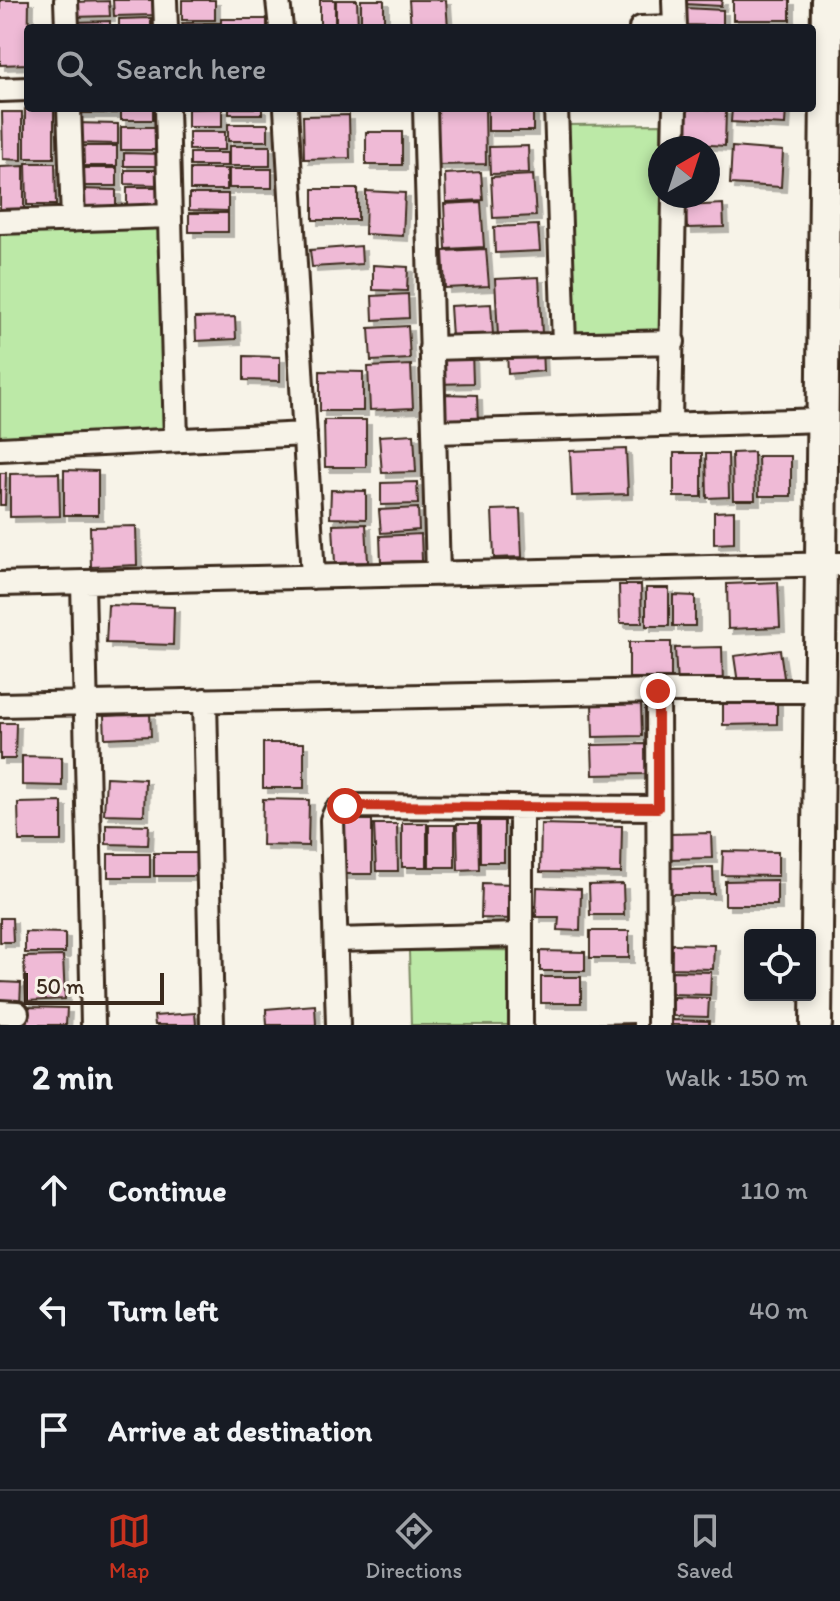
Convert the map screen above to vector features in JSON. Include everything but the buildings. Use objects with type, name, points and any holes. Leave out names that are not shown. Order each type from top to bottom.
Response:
[{"type":"street","points":[[66,0],[67,24]]},
{"type":"street","points":[[165,0],[166,24]]},
{"type":"street","points":[[278,0],[281,24]]},
{"type":"street","points":[[674,0],[675,24]]},
{"type":"street","points":[[816,1025],[818,691],[830,564],[822,420],[832,281],[827,0]]},
{"type":"street","points":[[0,90],[24,89]]},
{"type":"street","points":[[69,112],[73,220]]},
{"type":"street","points":[[167,112],[176,440]]},
{"type":"street","points":[[286,112],[313,577]]},
{"type":"street","points":[[425,112],[438,574]]},
{"type":"street","points":[[556,112],[564,344]]},
{"type":"street","points":[[674,136],[675,112]]},
{"type":"street","points":[[670,424],[674,208]]},
{"type":"street","points":[[0,222],[169,216]]},
{"type":"street","points":[[431,348],[673,342]]},
{"type":"street","points":[[436,432],[822,420]]},
{"type":"street","points":[[0,449],[305,434]]},
{"type":"street","points":[[0,584],[830,564]]},
{"type":"street","points":[[83,583],[93,1025]]},
{"type":"street","points":[[0,705],[658,691],[818,691]]},
{"type":"street","points":[[658,691],[659,1025]]},
{"type":"street","points":[[205,700],[212,1025]]},
{"type":"street","points":[[338,1025],[332,820],[336,811],[345,806],[521,810],[658,808]]},
{"type":"street","points":[[521,810],[521,1025]]},
{"type":"street","points":[[336,940],[521,935]]},
{"type":"green space","points":[[661,124],[661,136],[648,136],[648,208],[663,208],[666,331],[570,333],[565,125]]},
{"type":"green space","points":[[160,225],[168,432],[0,439],[0,231]]},
{"type":"green space","points":[[509,950],[510,1025],[411,1025],[409,951]]},
{"type":"route","points":[[345,806],[521,810],[658,808],[658,691]]}]
